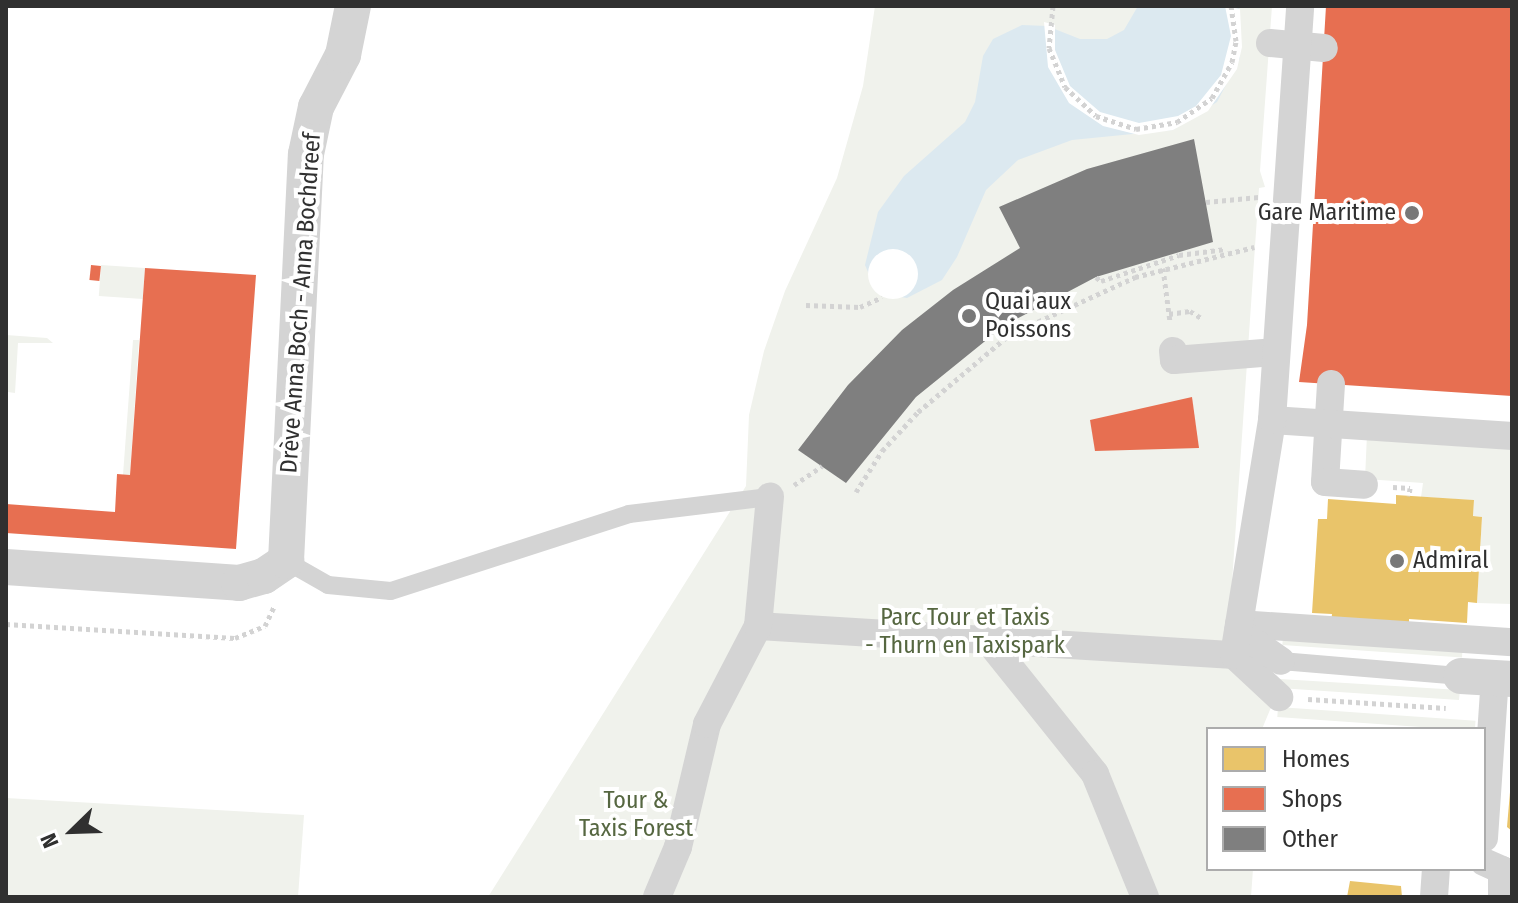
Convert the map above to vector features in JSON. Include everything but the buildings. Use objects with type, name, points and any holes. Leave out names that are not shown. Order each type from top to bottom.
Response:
[{"type":"street","name":"Drève Anna Boch - Anna Bochdreef","points":[[286,561],[306,154],[316,107],[343,55],[353,6]]},
{"type":"street","points":[[1279,697],[1237,637],[1272,420],[1276,352],[1292,252],[1300,6]]},
{"type":"street","points":[[1173,351],[1174,360],[1276,352]]},
{"type":"street","points":[[1331,384],[1325,482],[1364,485]]},
{"type":"street","points":[[1272,420],[1512,436]]},
{"type":"street","points":[[657,897],[678,847],[707,724],[758,626],[770,497]]},
{"type":"street","points":[[6,567],[239,583],[264,576],[286,561]]},
{"type":"street","points":[[758,626],[987,639],[1237,637],[1512,642]]},
{"type":"street","points":[[1237,637],[1281,661]]},
{"type":"street","points":[[987,639],[1095,774],[1145,897]]},
{"type":"street","points":[[1486,787],[1490,686]]},
{"type":"street","points":[[1486,863],[1502,870],[1502,897]]},
{"type":"street","points":[[1434,897],[1436,871]]},
{"type":"lane","points":[[286,561],[328,585],[391,591],[629,514],[770,497]]},
{"type":"lane","points":[[1281,661],[1490,686]]},
{"type":"path","points":[[1053,6],[1049,48],[1065,87],[1096,116],[1136,129],[1177,122],[1212,98],[1232,62],[1236,41],[1231,6]]},
{"type":"path","points":[[1206,202],[1231,199]]},
{"type":"path","points":[[856,492],[903,428],[974,361],[1048,314],[1163,268],[1231,249]]},
{"type":"path","points":[[1096,277],[1101,281],[1179,255],[1231,249],[1292,252]]},
{"type":"path","points":[[1163,268],[1173,351]]},
{"type":"path","points":[[806,305],[860,307],[882,297]]},
{"type":"path","points":[[1169,314],[1190,311],[1201,318]]},
{"type":"path","points":[[1401,487],[1410,488],[1409,496]]},
{"type":"path","points":[[6,624],[216,638],[249,635],[270,618],[286,561]]},
{"type":"path","points":[[1279,697],[1490,686]]},
{"type":"green space","name":"Parc Tour et Taxis - Thurn en Taxispark","points":[[875,6],[1272,6],[1260,171],[1265,187],[1259,188],[1228,641],[1279,687],[1280,679],[1460,690],[1459,700],[1279,688],[1263,727],[1206,727],[1206,871],[1253,871],[1251,897],[488,897],[746,486],[749,415],[764,351],[785,291],[837,178],[863,86]]},
{"type":"green space","points":[[101,265],[145,268],[143,299],[99,296]]},
{"type":"green space","points":[[6,335],[47,338],[53,343],[18,343],[15,393],[8,392]]},
{"type":"green space","points":[[133,340],[139,340],[130,475],[123,475]]},
{"type":"green space","points":[[1367,434],[1512,444],[1512,604],[1477,603],[1482,517],[1473,516],[1474,500],[1421,497],[1423,483],[1365,479]]},
{"type":"green space","points":[[1283,636],[1463,649],[1462,658],[1282,645]]},
{"type":"green space","points":[[1278,707],[1476,721],[1475,727],[1421,727],[1277,717]]},
{"type":"green space","points":[[6,798],[304,815],[298,897],[6,897]]},
{"type":"shaded area","points":[[1138,6],[1239,6],[1240,58],[1217,102],[1173,130],[1072,140],[1018,160],[986,190],[957,257],[942,280],[907,298],[877,293],[865,265],[878,212],[904,176],[965,122],[975,102],[983,56],[993,39],[1022,25],[1047,26],[1080,39],[1107,39],[1124,30]]},
{"type":"pier","points":[[1225,6],[1240,9],[1242,47],[1237,69],[1208,111],[1173,130],[1139,135],[1103,126],[1069,103],[1048,67],[1044,22],[1055,25],[1055,50],[1070,86],[1100,112],[1139,123],[1178,116],[1196,106],[1221,75],[1231,36]]},
{"type":"pier","points":[[893,249],[911,256],[918,274],[911,292],[893,299],[875,292],[868,274],[875,256]]},
{"type":"place","name":"Gare Maritime","points":[[1412,213]]},
{"type":"place","name":"Quai aux Poissons","points":[[969,316]]},
{"type":"place","name":"Admiral","points":[[1397,561]]},
{"type":"park label","name":"Tour & Taxis Forest","points":[[636,815]]}]
